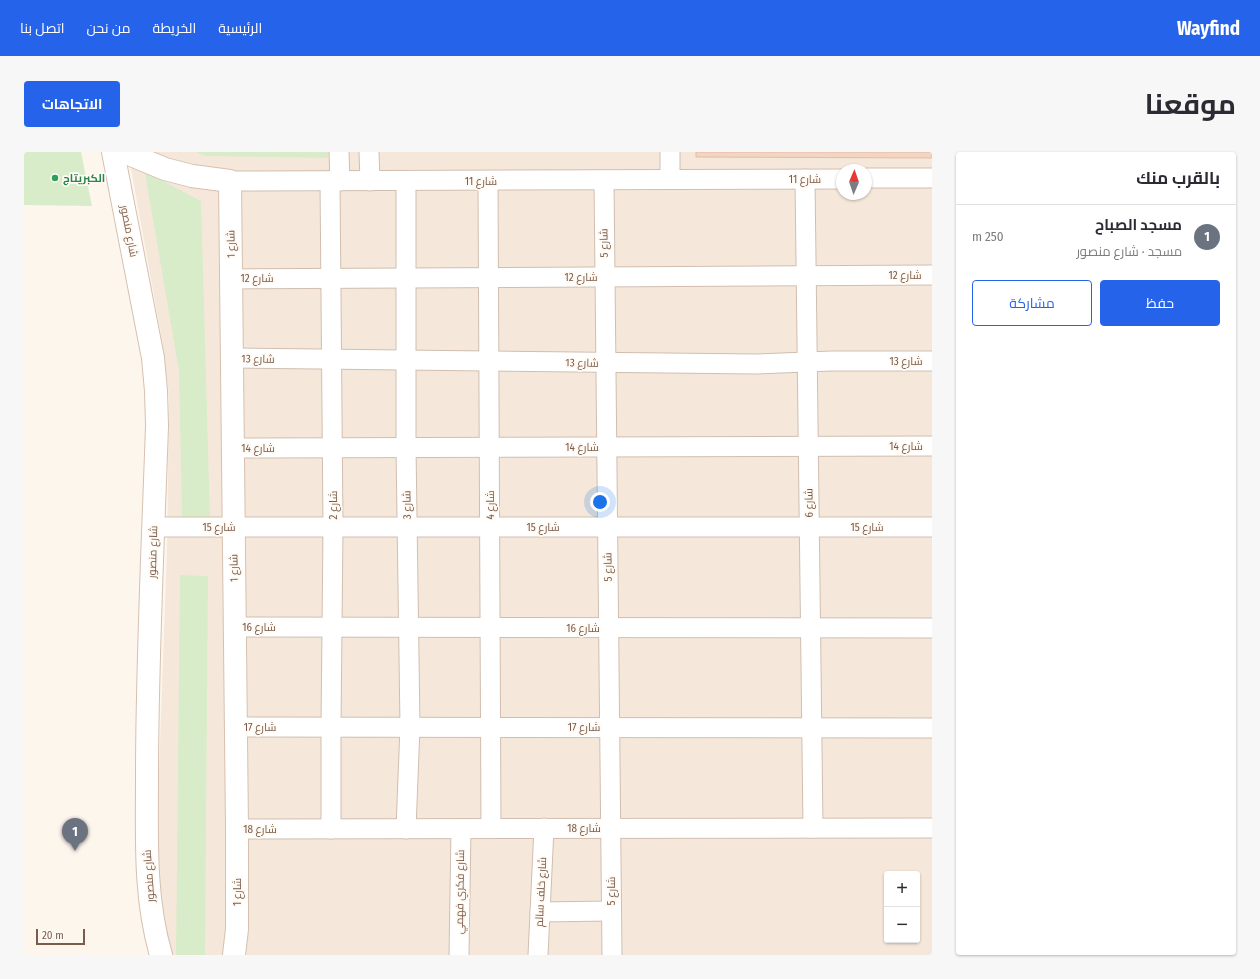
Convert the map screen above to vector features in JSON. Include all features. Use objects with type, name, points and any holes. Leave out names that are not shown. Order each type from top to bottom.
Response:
[{"type":"street","name":"شارع منصور","points":[[113,152],[144,311],[156,391],[157,426],[147,762],[147,855],[149,886],[155,929],[161,955]]},
{"type":"street","name":"شارع 11","points":[[124,152],[178,173],[230,181],[488,181],[836,178]]},
{"type":"street","name":"شارع 2","points":[[331,829],[333,448],[330,278],[335,181],[339,152]]},
{"type":"street","points":[[370,152],[370,181]]},
{"type":"street","points":[[670,152],[670,180]]},
{"type":"street","points":[[872,178],[932,178]]},
{"type":"street","name":"شارع 6","points":[[805,179],[813,828]]},
{"type":"street","name":"شارع 5","points":[[604,180],[612,955]]},
{"type":"street","name":"شارع 1","points":[[230,181],[237,829],[237,929],[234,955]]},
{"type":"street","name":"شارع 3","points":[[406,181],[406,447],[410,727],[406,829]]},
{"type":"street","name":"شارع 4","points":[[488,181],[491,828]]},
{"type":"street","name":"شارع 12","points":[[231,279],[932,275]]},
{"type":"street","name":"شارع 13","points":[[233,358],[757,364],[862,360],[932,361]]},
{"type":"street","name":"شارع 14","points":[[233,448],[932,446]]},
{"type":"street","name":"شارع 15","points":[[154,527],[932,527]]},
{"type":"street","name":"شارع 16","points":[[235,627],[408,626],[608,628],[932,628]]},
{"type":"street","name":"شارع 17","points":[[236,727],[932,728]]},
{"type":"street","name":"شارع فكري فهمي","points":[[459,955],[461,828]]},
{"type":"street","name":"شارع خلف سالم","points":[[538,955],[544,828]]},
{"type":"street","name":"شارع 18","points":[[237,829],[932,828]]},
{"type":"street","points":[[540,912],[611,911]]},
{"type":"street","points":[[150,955],[155,929]]},
{"type":"shaded area","points":[[128,152],[932,152],[932,955],[169,955],[156,855],[167,549],[169,396],[162,340]]},
{"type":"green space","name":"الكبريتاج","points":[[24,152],[81,152],[92,206],[24,205]]},
{"type":"green space","points":[[196,152],[328,152],[328,158],[205,156]]},
{"type":"green space","points":[[145,173],[201,201],[210,519],[182,517],[179,371]]},
{"type":"green space","points":[[180,575],[208,576],[205,955],[176,955]]},
{"type":"building","points":[[696,152],[932,152],[932,158],[696,157]]},
{"type":"place","name":"الكبريتاج","points":[[55,178]]},
{"type":"place","name":"مسجد الصباح","points":[[75,851]]}]
